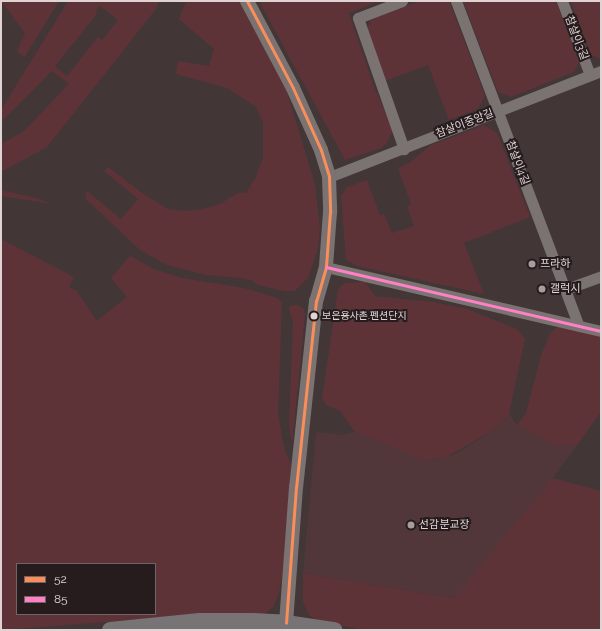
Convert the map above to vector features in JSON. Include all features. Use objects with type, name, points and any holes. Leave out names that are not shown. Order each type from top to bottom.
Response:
[{"type":"main road","points":[[110,630],[200,621],[286,622],[334,630]]},
{"type":"street","points":[[247,1],[293,88],[320,150],[329,177],[330,212],[326,267],[316,301],[296,487],[286,622]]},
{"type":"street","points":[[402,1],[358,18],[404,149]]},
{"type":"street","name":"참살이4길","points":[[456,1],[579,326]]},
{"type":"street","name":"참살이3길","points":[[562,1],[590,75]]},
{"type":"street","name":"참살이중앙길","points":[[329,177],[601,71]]},
{"type":"street","points":[[326,267],[601,331]]},
{"type":"street","points":[[566,289],[601,276]]},
{"type":"shaded area","points":[[1,1],[59,1],[24,58],[17,51],[25,33]]},
{"type":"shaded area","points":[[68,1],[159,1],[156,9],[47,147],[1,172],[1,144],[24,131],[69,84],[52,71],[1,122],[1,110]],"holes":[[[100,6],[118,20],[102,40],[98,37],[67,76],[55,66],[97,14],[96,11]]]},
{"type":"shaded area","points":[[186,1],[238,1],[244,7],[286,89],[315,184],[320,229],[318,248],[308,278],[295,291],[284,291],[258,285],[251,280],[206,275],[167,265],[140,250],[85,198],[87,191],[121,219],[138,199],[104,171],[108,167],[142,193],[168,209],[186,211],[203,209],[220,204],[238,193],[246,193],[256,177],[263,157],[263,122],[256,107],[227,88],[176,74],[178,61],[209,66],[214,49],[179,19]]},
{"type":"shaded area","points":[[259,1],[380,1],[349,13],[374,87],[393,130],[387,143],[381,148],[345,160]]},
{"type":"shaded area","points":[[419,1],[449,1],[485,96],[478,109],[449,120],[428,65],[385,81],[366,33],[371,20]]},
{"type":"shaded area","points":[[463,1],[556,1],[579,62],[574,72],[511,97],[498,92]]},
{"type":"shaded area","points":[[571,1],[601,1],[601,59],[591,55]]},
{"type":"shaded area","points":[[484,125],[497,133],[530,217],[464,243],[484,294],[357,266],[346,260],[341,196],[347,187],[367,180],[380,215],[384,214],[392,233],[414,226],[407,206],[411,204],[398,168],[409,163],[431,145]]},
{"type":"shaded area","points":[[1,190],[36,198],[52,204],[1,196]]},
{"type":"shaded area","points":[[1,239],[74,277],[69,287],[77,291],[97,321],[127,297],[111,278],[130,256],[154,269],[182,278],[244,288],[278,298],[282,303],[278,414],[284,448],[291,464],[285,560],[279,593],[273,607],[263,615],[224,613],[1,630]]},
{"type":"shaded area","points":[[365,282],[375,296],[433,302],[467,309],[517,329],[525,339],[509,414],[497,428],[445,458],[423,460],[355,432],[340,411],[326,405],[322,399],[338,289],[345,283]]},
{"type":"shaded area","points":[[296,305],[303,308],[305,315],[292,444],[289,426],[293,321],[289,310],[290,306]]},
{"type":"shaded area","points":[[560,325],[601,335],[601,412],[577,445],[557,446],[517,425],[526,413],[542,352],[551,332]]},
{"type":"shaded area","name":"선감분교장","points":[[509,414],[517,425],[557,446],[577,445],[553,478],[455,598],[303,573],[316,432],[343,435],[355,432],[423,460],[445,458],[459,452],[497,428]]},
{"type":"shaded area","points":[[553,478],[601,491],[601,630],[367,630],[320,622],[309,615],[303,602],[303,573],[454,598]]},
{"type":"shaded area","points":[[228,626],[274,630],[171,630]]},
{"type":"transit line","name":"52","points":[[247,1],[293,88],[321,150],[329,177],[330,212],[326,267],[316,301],[296,487],[286,623]]},
{"type":"transit line","name":"85","points":[[326,267],[601,331]]},
{"type":"place","name":"프라하","points":[[532,264]]},
{"type":"place","name":"갤럭시","points":[[542,289]]},
{"type":"place","name":"보은용사촌.펜션단지","points":[[314,316]]},
{"type":"place","name":"선감분교장","points":[[411,525]]}]
